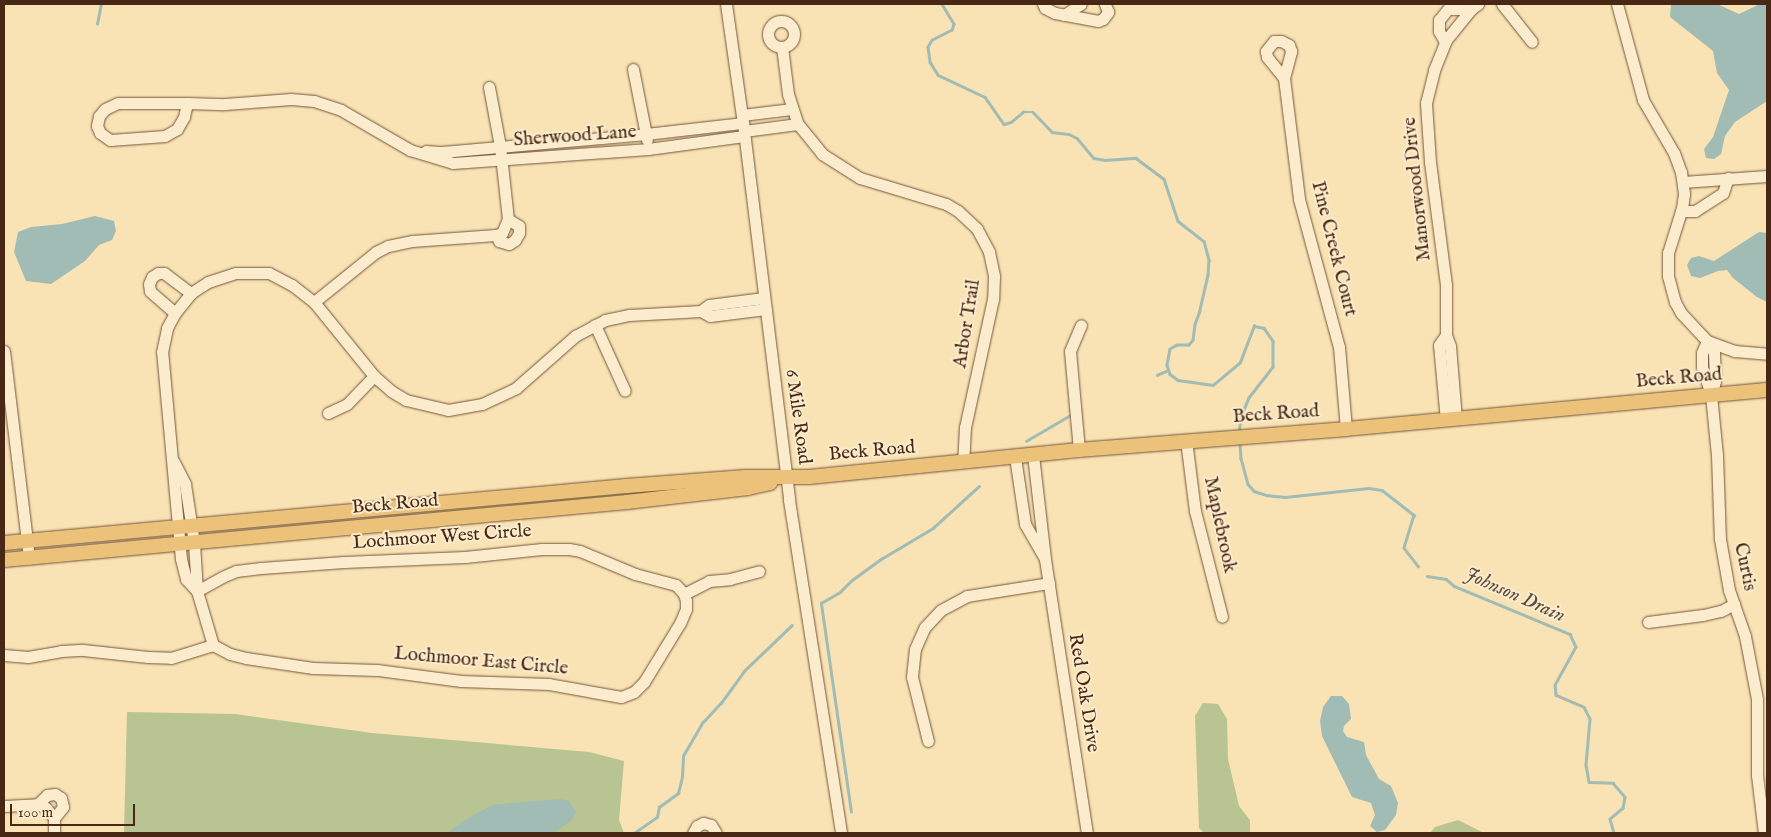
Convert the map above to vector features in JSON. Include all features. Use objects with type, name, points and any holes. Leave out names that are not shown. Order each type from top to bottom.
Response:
[{"type":"main road","name":"Beck Road","points":[[4,543],[626,486],[746,477],[788,478],[1186,440],[1346,429],[1767,390]]},
{"type":"main road","name":"Beck Road","points":[[4,560],[628,502],[748,488],[788,478]]},
{"type":"street","name":"6 Mile Road","points":[[726,4],[800,572],[841,833]]},
{"type":"street","points":[[1043,4],[1046,8],[1064,16],[1098,21],[1103,19],[1108,12],[1105,4]]},
{"type":"street","points":[[1064,16],[1081,4]]},
{"type":"street","points":[[1502,4],[1532,42]]},
{"type":"street","points":[[1616,4],[1636,83],[1646,108],[1677,160],[1683,182],[1681,211],[1668,252],[1670,288],[1681,313],[1707,341],[1735,351],[1767,354]]},
{"type":"street","name":"Manorwood Drive","points":[[1445,42],[1439,31],[1439,20],[1448,9],[1475,6]]},
{"type":"street","name":"Manorwood Drive","points":[[1451,419],[1439,345],[1446,335],[1446,285],[1430,162],[1426,103],[1434,70],[1445,42],[1475,6]]},
{"type":"street","name":"Arbor Trail","points":[[782,48],[788,94],[792,109],[798,124],[822,154],[842,168],[874,184],[946,204],[967,218],[983,238],[992,263],[994,286],[965,427],[963,462]]},
{"type":"street","points":[[633,69],[648,149]]},
{"type":"street","name":"Pine Creek Court","points":[[1284,78],[1299,199],[1339,347],[1346,429]]},
{"type":"street","points":[[314,302],[376,252],[388,246],[412,241],[496,235],[502,232],[508,219],[500,146],[489,87]]},
{"type":"street","name":"Sherwood Lane","points":[[187,104],[184,117],[176,129],[165,136],[110,140],[100,133],[97,126],[99,116],[105,109],[118,103],[225,104],[291,99],[314,101],[342,110],[410,150],[453,163],[648,149],[743,126]]},
{"type":"street","points":[[743,126],[792,109]]},
{"type":"street","points":[[743,126],[798,124]]},
{"type":"street","name":"Sherwood Lane","points":[[410,150],[442,152],[743,126]]},
{"type":"street","points":[[1683,182],[1766,173]]},
{"type":"street","points":[[1681,211],[1694,211],[1723,193],[1728,178]]},
{"type":"street","points":[[175,313],[150,291],[149,284],[152,277],[158,273],[164,273],[190,293]]},
{"type":"street","points":[[4,655],[28,657],[61,651],[82,650],[148,658],[171,658],[213,645],[197,591],[187,543],[172,459],[162,370],[162,352],[167,328],[175,313],[190,293],[208,282],[235,274],[269,273],[292,284],[314,302],[374,376],[406,400],[448,410],[474,406],[516,388],[575,336],[596,325],[629,314],[701,311],[709,305],[765,304]]},
{"type":"street","points":[[596,325],[625,391]]},
{"type":"street","points":[[1079,450],[1070,351],[1081,325]]},
{"type":"street","name":"Curtis","points":[[1707,341],[1702,353],[1702,367],[1711,395],[1717,455],[1720,540],[1734,604],[1744,636],[1762,712],[1757,775],[1764,833]]},
{"type":"street","points":[[4,351],[29,558]]},
{"type":"street","points":[[328,413],[348,404],[374,376]]},
{"type":"street","name":"Maplebrook","points":[[1186,440],[1195,511],[1222,617]]},
{"type":"street","name":"Red Oak Drive","points":[[1033,455],[1045,558],[1087,833]]},
{"type":"street","name":"Red Oak Drive","points":[[1015,457],[1025,524],[1045,558]]},
{"type":"street","name":"Lochmoor West Circle","points":[[197,591],[236,571],[261,568],[344,562],[465,557],[542,549],[569,549],[580,551],[635,574],[676,585],[684,594]]},
{"type":"street","points":[[684,594],[709,581],[730,579],[759,571]]},
{"type":"street","points":[[928,741],[912,677],[915,649],[925,627],[947,605],[967,596],[1049,583]]},
{"type":"street","name":"Lochmoor East Circle","points":[[213,645],[230,654],[246,658],[313,668],[377,670],[461,681],[549,684],[621,697],[634,692],[644,682],[686,610],[684,594]]},
{"type":"street","points":[[1648,622],[1703,615],[1734,604]]},
{"type":"street","points":[[38,804],[47,795],[55,794],[61,798],[63,807],[54,818]]},
{"type":"street","points":[[4,806],[38,804],[46,808],[54,818],[54,833]]},
{"type":"street","points":[[693,833],[700,824],[707,823],[714,828],[716,833]]},
{"type":"green space","points":[[1203,703],[1218,704],[1227,719],[1228,759],[1239,806],[1250,820],[1250,833],[1204,833],[1199,828],[1195,716]]},
{"type":"green space","points":[[127,712],[235,714],[372,733],[589,752],[624,761],[619,820],[624,833],[124,833]]},
{"type":"green space","points":[[1458,820],[1484,833],[1430,833],[1435,827]]},
{"type":"water","points":[[1671,4],[1717,4],[1739,14],[1760,4],[1767,4],[1767,101],[1735,122],[1725,136],[1721,154],[1714,159],[1706,158],[1704,149],[1713,137],[1729,90],[1717,73],[1713,51],[1670,17]]},
{"type":"water","points":[[95,216],[114,221],[116,231],[112,240],[99,245],[85,261],[51,284],[26,281],[14,252],[18,232],[31,227],[62,224]]},
{"type":"water","points":[[1759,232],[1767,233],[1767,302],[1757,297],[1733,278],[1727,270],[1718,271],[1700,278],[1691,276],[1687,265],[1691,258],[1699,256],[1714,261]]},
{"type":"water","points":[[1331,696],[1342,696],[1349,704],[1351,719],[1344,726],[1343,731],[1347,737],[1364,742],[1366,755],[1379,779],[1391,786],[1398,803],[1396,815],[1385,830],[1377,832],[1370,826],[1375,815],[1371,803],[1352,797],[1322,736],[1320,721],[1323,707]]},
{"type":"water","points":[[560,799],[569,801],[576,812],[572,820],[553,833],[448,833],[463,821],[492,805]]},
{"type":"waterway","points":[[97,24],[101,4]]},
{"type":"waterway","name":"Johnson Drain","points":[[942,4],[954,24],[952,30],[932,40],[928,47],[930,62],[938,75],[985,97],[1004,124],[1011,122],[1023,112],[1033,112],[1052,132],[1069,134],[1077,138],[1094,158],[1105,160],[1136,158],[1164,179],[1178,221],[1204,241],[1209,260],[1208,275],[1195,324],[1193,340],[1189,345],[1177,345],[1170,349],[1167,365],[1170,374],[1178,380],[1213,385],[1240,362],[1254,326],[1264,328],[1273,341],[1273,367],[1249,398],[1241,417],[1239,433]]},
{"type":"waterway","points":[[1157,375],[1168,370]]},
{"type":"waterway","points":[[1026,441],[1069,416]]},
{"type":"waterway","name":"Johnson Drain","points":[[1240,441],[1241,458],[1248,484],[1254,491],[1266,495],[1285,497],[1369,488],[1382,490],[1414,515],[1404,548],[1418,566]]},
{"type":"waterway","points":[[851,812],[821,603],[840,592],[852,580],[881,559],[933,528],[979,486]]},
{"type":"waterway","name":"Johnson Drain","points":[[1427,576],[1446,579],[1454,586],[1570,634],[1576,647],[1555,685],[1556,695],[1584,707],[1590,719],[1586,765],[1589,782],[1613,783],[1625,797],[1623,808],[1610,819],[1614,833]]},
{"type":"waterway","points":[[634,833],[657,817],[659,807],[678,793],[682,777],[683,756],[703,722],[721,703],[744,671],[792,625]]}]
